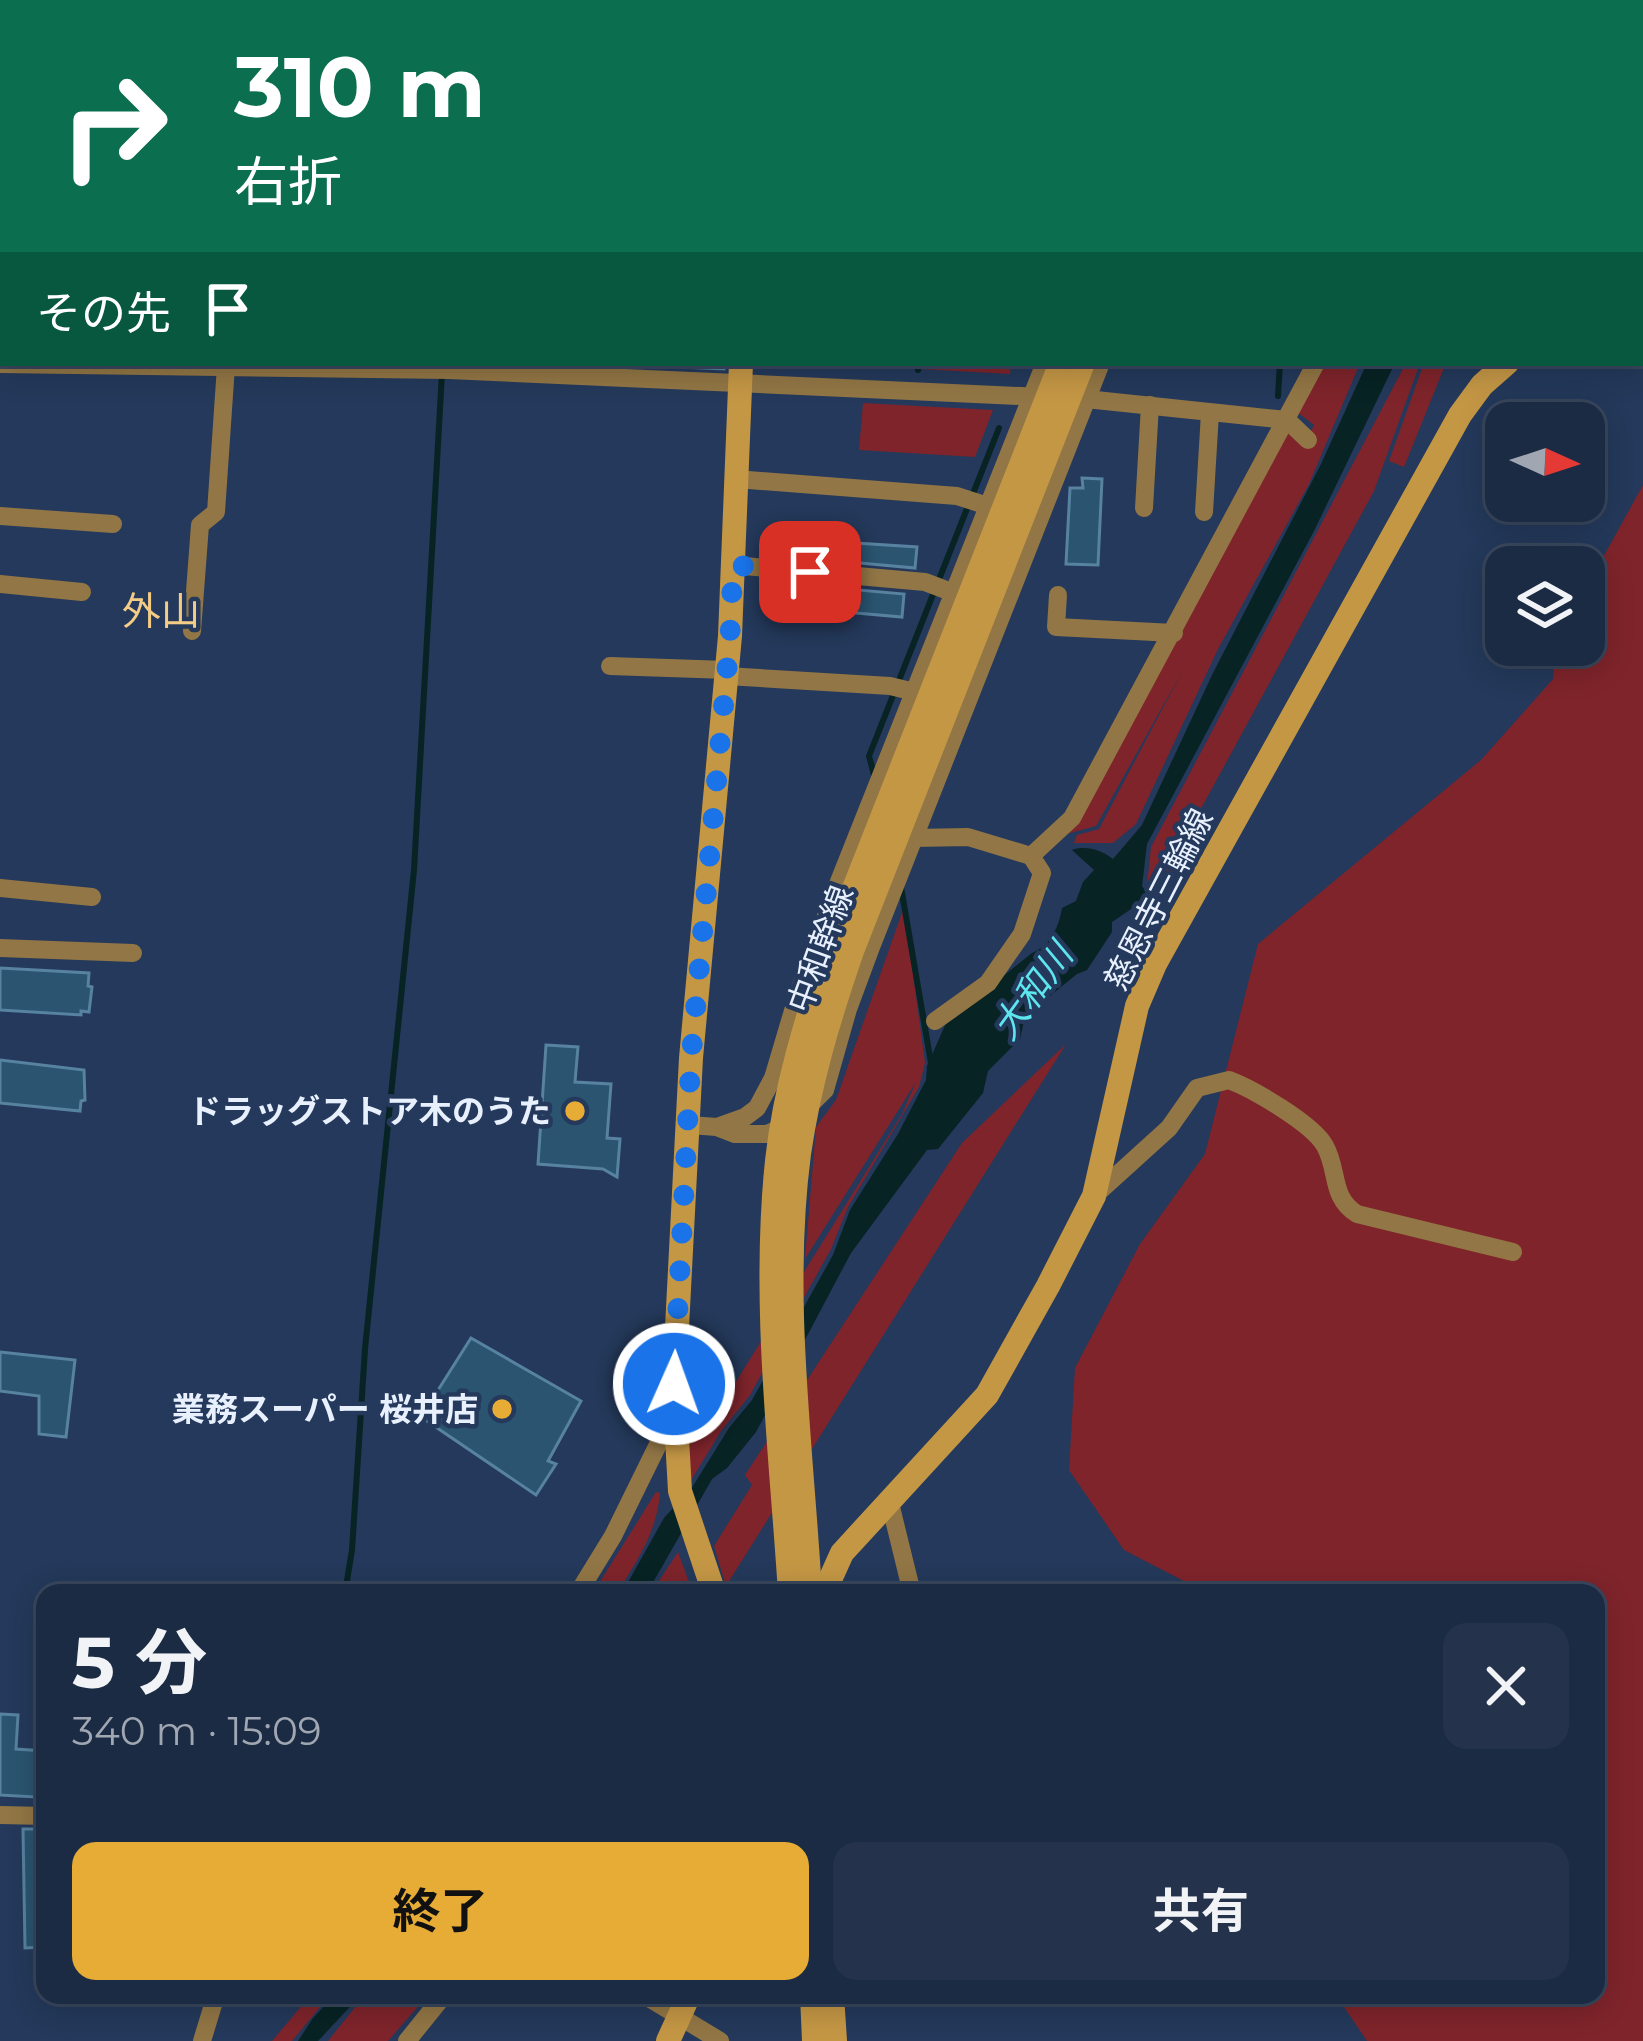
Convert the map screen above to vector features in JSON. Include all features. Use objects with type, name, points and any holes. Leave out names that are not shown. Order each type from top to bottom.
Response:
[{"type":"main road","name":"中和幹線","points":[[789,1584],[772,1274],[776,1173],[788,1092],[831,947],[1060,366]]},
{"type":"main road","name":"中和幹線","points":[[810,1584],[794,1269],[799,1157],[809,1094],[852,951],[1082,366]]},
{"type":"main road","name":"慈恩寺三輪線","points":[[828,1584],[842,1553],[987,1395],[1094,1196],[1137,1006],[1155,964],[1413,486],[1482,385],[1504,366]]},
{"type":"main road","points":[[711,1584],[680,1491],[674,1412],[691,1058],[727,673],[741,373]]},
{"type":"main road","points":[[810,2004],[811,2041]]},
{"type":"main road","points":[[835,2004],[837,2041]]},
{"type":"street","points":[[192,631],[200,525],[216,512],[226,366],[741,373],[1086,399],[1287,420],[1308,440]]},
{"type":"street","points":[[717,1127],[757,1108],[773,1078],[834,894],[1044,366]]},
{"type":"street","points":[[689,1125],[735,1134],[767,1134],[792,1123],[825,1090],[848,1010],[1100,366]]},
{"type":"street","points":[[1031,856],[1072,818],[1314,366]]},
{"type":"street","points":[[1144,508],[1150,405]]},
{"type":"street","points":[[1204,512],[1210,413]]},
{"type":"street","points":[[736,479],[957,496],[988,506]]},
{"type":"street","points":[[0,516],[113,524]]},
{"type":"street","points":[[733,565],[925,583],[955,593]]},
{"type":"street","points":[[0,584],[82,592]]},
{"type":"street","points":[[1058,595],[1056,627],[1174,633]]},
{"type":"street","points":[[610,665],[890,686],[915,692]]},
{"type":"street","points":[[914,838],[968,837],[1031,856],[1042,873],[1022,934],[988,983],[935,1021]]},
{"type":"street","points":[[0,888],[92,897]]},
{"type":"street","points":[[0,948],[133,953]]},
{"type":"street","points":[[1094,1196],[1169,1128],[1197,1088],[1228,1079],[1315,1132],[1330,1157],[1344,1206],[1371,1219],[1513,1252]]},
{"type":"street","points":[[584,1584],[614,1536],[674,1412]]},
{"type":"street","points":[[890,1499],[910,1584]]},
{"type":"street","points":[[0,1815],[36,1816]]},
{"type":"street","points":[[202,2041],[213,2004]]},
{"type":"street","points":[[407,2041],[437,2004]]},
{"type":"street","points":[[651,2004],[673,2030],[720,2041]]},
{"type":"shaded area","points":[[921,366],[1011,366],[1010,374]]},
{"type":"shaded area","points":[[1320,366],[1359,366],[1309,484],[1218,649],[1136,824],[1113,843],[1074,843],[1077,835],[1099,829],[1183,670],[1096,826],[1059,836],[1291,422],[1307,439],[1314,425],[1297,412]]},
{"type":"shaded area","points":[[1404,366],[1419,366],[1374,491],[1191,827],[1165,892],[1156,900],[1147,886],[1151,847]]},
{"type":"shaded area","points":[[1423,366],[1445,366],[1404,467],[1389,461]]},
{"type":"shaded area","points":[[863,403],[993,410],[975,457],[859,450]]},
{"type":"shaded area","points":[[1643,485],[1643,2041],[1367,2041],[1342,2004],[1605,2004],[1605,1584],[1190,1584],[1124,1550],[1069,1470],[1075,1368],[1140,1244],[1205,1154],[1258,944],[1481,760],[1553,679],[1554,666],[1605,666],[1605,554]]},
{"type":"shaded area","points":[[904,907],[925,1063],[919,1087],[848,1207],[831,1249],[750,1395],[690,1482],[690,1444],[697,1427],[724,1401],[902,1114],[916,1082],[805,1259],[816,1127],[836,1100]]},
{"type":"shaded area","points":[[1066,1044],[725,1584],[714,1546],[752,1485],[745,1475],[962,1143]]},
{"type":"shaded area","points":[[656,1492],[660,1493],[650,1533],[622,1584],[599,1584]]},
{"type":"shaded area","points":[[678,1552],[690,1584],[657,1584]]},
{"type":"shaded area","points":[[303,2004],[323,2004],[292,2041],[272,2041]]},
{"type":"shaded area","points":[[420,2004],[388,2041],[328,2041],[356,2006]]},
{"type":"water","name":"大和川","points":[[1366,366],[1394,366],[1314,531],[1147,844],[1142,886],[1153,901],[1146,909],[1137,905],[1112,922],[1112,932],[1087,970],[1025,1016],[1020,1039],[988,1071],[983,1093],[938,1149],[927,1150],[851,1253],[756,1432],[712,1479],[652,1584],[627,1584],[664,1518],[693,1486],[752,1400],[833,1255],[850,1210],[926,1080],[927,1066],[947,1021],[1049,941],[1062,908],[1076,901],[1094,870],[1072,850],[1093,849],[1113,859],[1142,825],[1213,673],[1321,464]]},
{"type":"water","points":[[326,2004],[353,2004],[318,2041],[298,2041]]},
{"type":"building","points":[[658,366],[724,366],[724,369]]},
{"type":"building","points":[[1082,478],[1102,479],[1098,565],[1066,564],[1070,488],[1083,488]]},
{"type":"building","points":[[762,537],[917,547],[915,568],[761,554]]},
{"type":"building","points":[[768,582],[904,594],[902,617],[765,605]]},
{"type":"building","points":[[0,968],[89,973],[89,1012],[0,1010]]},
{"type":"building","name":"ドラッグストア木のうた","points":[[546,1045],[578,1047],[575,1082],[611,1084],[607,1138],[620,1139],[617,1177],[603,1169],[538,1164]]},
{"type":"building","points":[[0,1060],[84,1070],[85,1100],[80,1111],[0,1103]]},
{"type":"building","name":"業務スーパー 桜井店","points":[[471,1338],[581,1401],[548,1461],[556,1464],[536,1495],[421,1417]]},
{"type":"building","points":[[0,1352],[75,1360],[66,1437],[39,1434],[39,1396],[0,1391]]},
{"type":"building","points":[[0,1714],[18,1715],[16,1749],[36,1750],[35,1797],[0,1795]]},
{"type":"building","points":[[23,1829],[36,1829],[36,1947],[25,1948]]},
{"type":"waterway","points":[[1278,396],[1280,366]]},
{"type":"waterway","points":[[346,1584],[365,1349],[414,870],[442,373]]},
{"type":"waterway","points":[[874,775],[869,756],[999,428]]},
{"type":"waterway","points":[[901,887],[931,1063]]},
{"type":"place","name":"ドラッグストア木のうた","points":[[575,1111]]},
{"type":"place","name":"業務スーパー 桜井店","points":[[502,1409]]},
{"type":"district","name":"外山","points":[[161,611]]},
{"type":"route","points":[[674,1384],[691,1058],[733,565],[810,572]]}]
